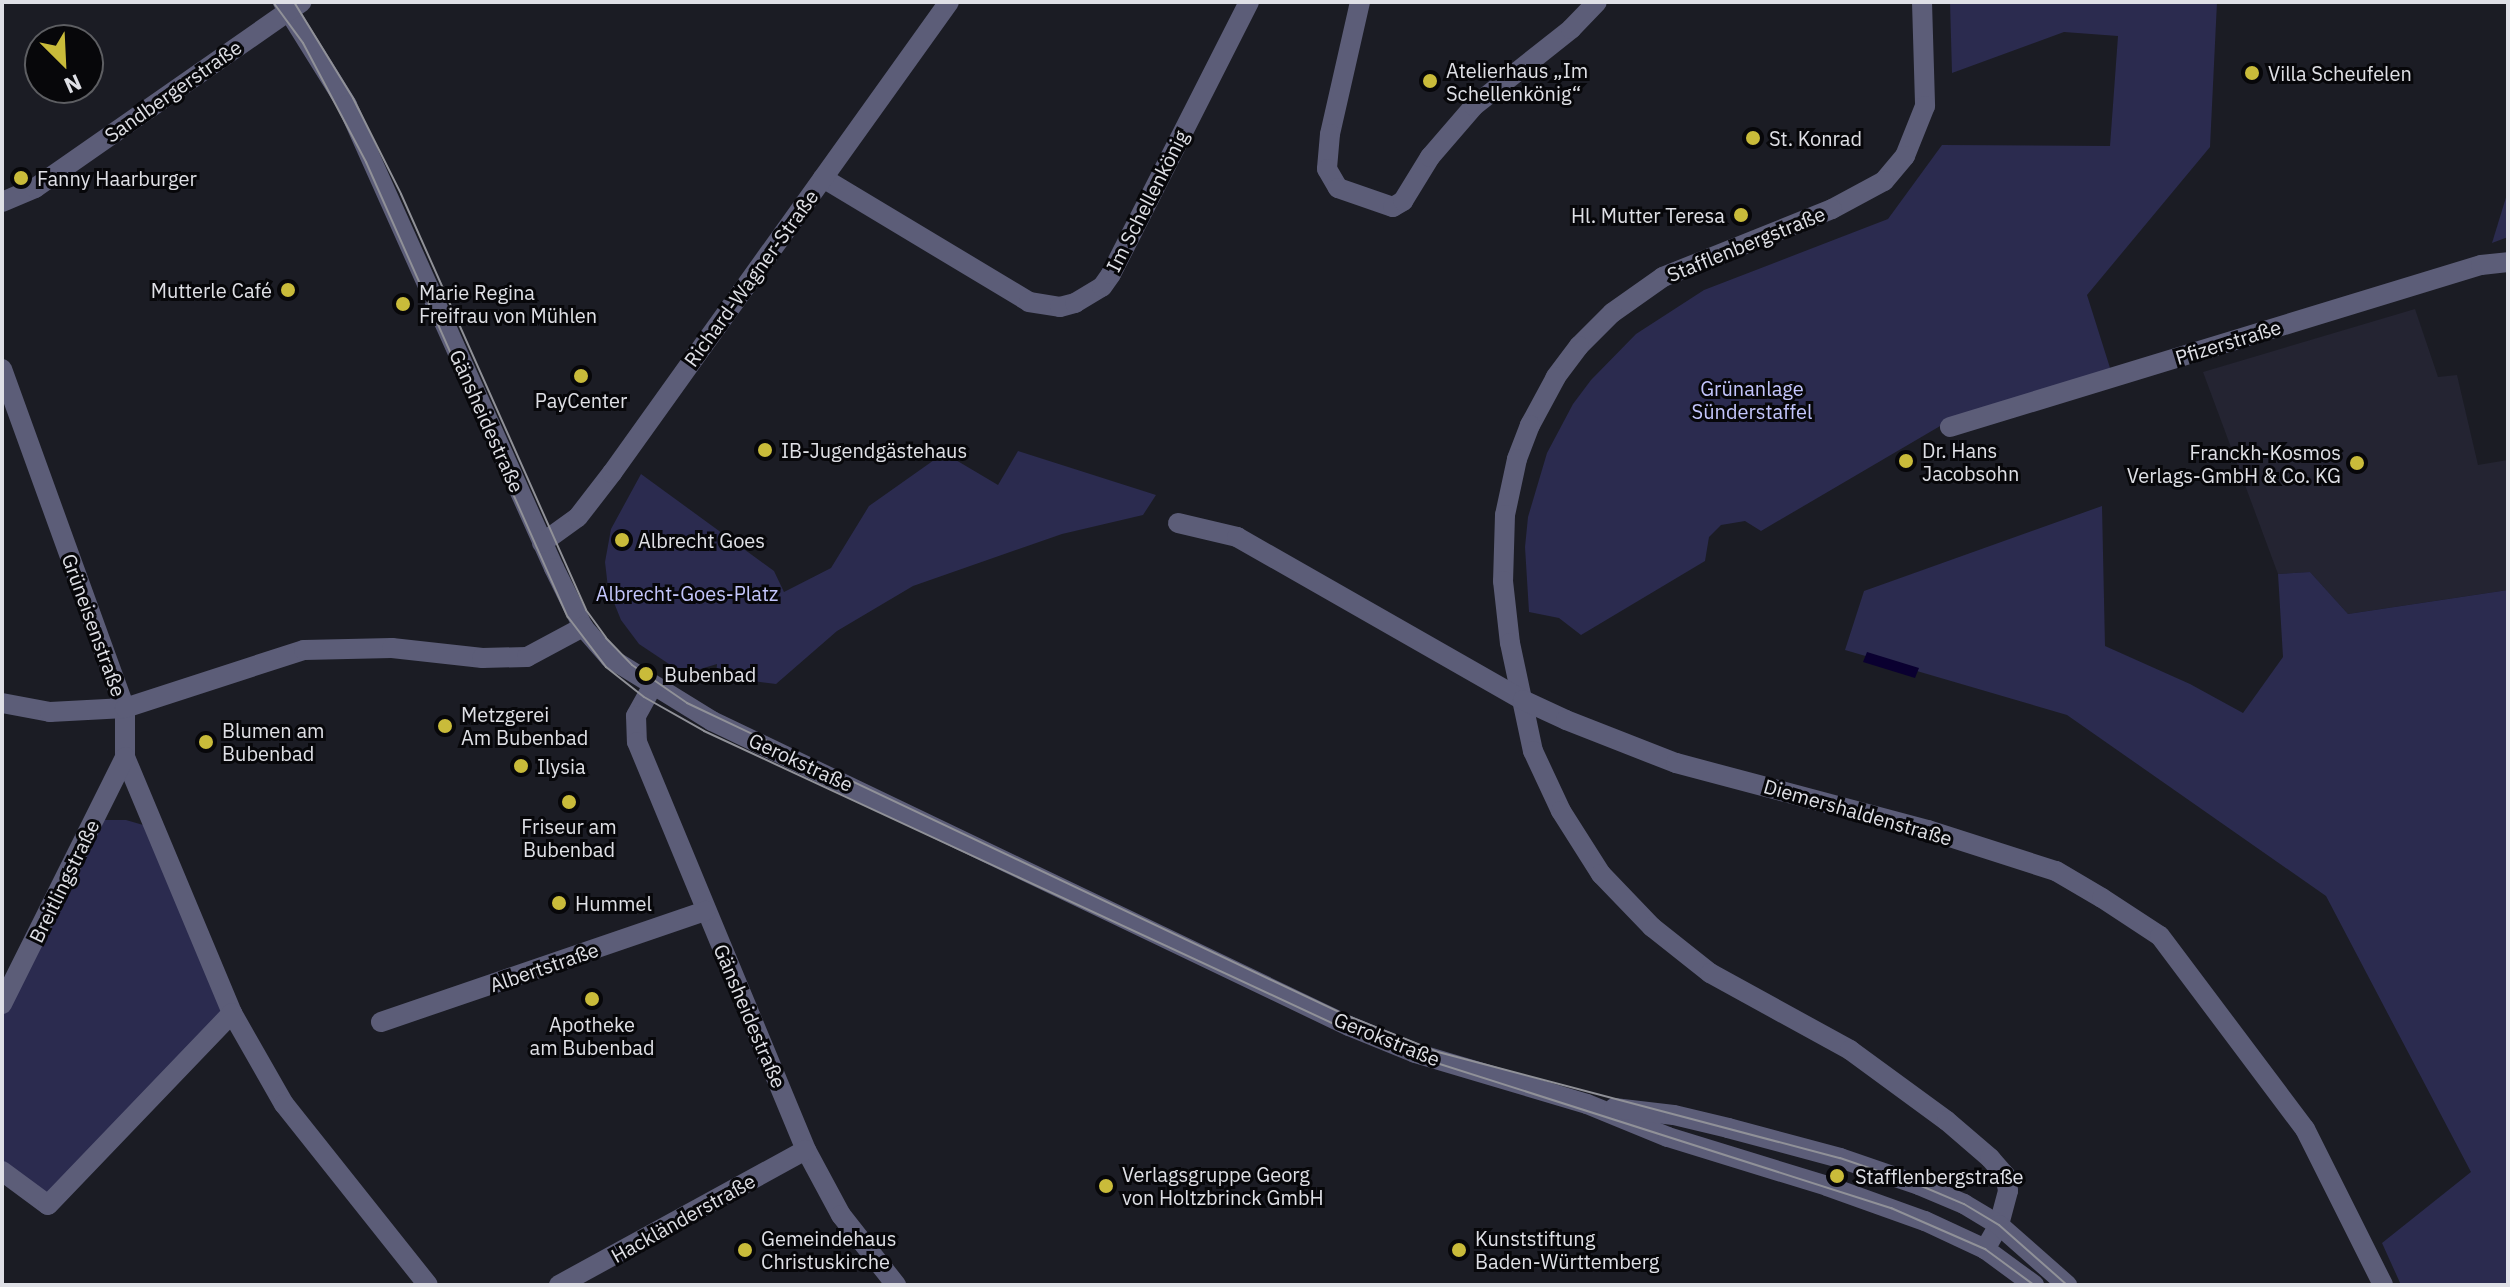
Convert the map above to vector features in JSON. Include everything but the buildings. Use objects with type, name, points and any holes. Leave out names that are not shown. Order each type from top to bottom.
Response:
[{"type":"street","name":"Richard-Wagner-Straße","points":[[542,543],[578,517],[949,2]]},
{"type":"street","name":"Im Schellenkönig","points":[[823,178],[1029,302],[1060,307],[1075,303],[1102,287],[1111,274],[1249,2]]},
{"type":"street","points":[[1360,2],[1330,134],[1327,169],[1338,188],[1393,207],[1403,201],[1430,157],[1474,106],[1571,29],[1597,2]]},
{"type":"street","name":"Stafflenbergstraße","points":[[1922,2],[1925,106],[1905,156],[1884,181],[1832,209],[1663,277],[1612,313],[1579,346],[1556,377],[1530,425],[1517,459],[1505,515],[1506,619],[1533,751],[1581,846],[1620,897],[1710,973],[1850,1050],[1947,1121],[1990,1158],[2005,1175],[2008,1191],[1999,1225],[1985,1249]]},
{"type":"street","name":"Sandbergerstraße","points":[[2,202],[35,188],[292,5]]},
{"type":"street","name":"Gänsheidestraße","points":[[292,5],[347,105],[542,543],[583,627]]},
{"type":"street","name":"Pfizerstraße","points":[[1950,427],[2481,265],[2508,262]]},
{"type":"street","name":"Grüneisenstraße","points":[[2,369],[125,708],[125,757],[232,1013],[284,1104],[428,1285]]},
{"type":"street","name":"Diemershaldenstraße","points":[[1178,523],[1214,529],[1237,537],[1523,700],[1676,763],[1928,830],[2056,871],[2160,936],[2305,1129],[2383,1285]]},
{"type":"street","points":[[2,703],[50,712],[125,708],[304,650],[392,648],[482,658],[527,657],[583,627]]},
{"type":"street","name":"Gerokstraße","points":[[583,627],[610,658],[652,687],[712,721],[1349,1026],[1415,1053],[1587,1104],[1668,1137],[1891,1208],[1985,1249],[2034,1285]]},
{"type":"street","name":"Gänsheidestraße","points":[[652,687],[636,716],[637,742],[806,1150],[841,1215],[896,1285]]},
{"type":"street","name":"Breitlingstraße","points":[[2,1004],[125,757]]},
{"type":"street","name":"Albertstraße","points":[[381,1022],[706,911]]},
{"type":"street","points":[[2,1171],[48,1205],[232,1013]]},
{"type":"street","name":"Gerokstraße","points":[[1587,1104],[1674,1115],[1840,1158],[1964,1204],[1999,1225],[2067,1285]]},
{"type":"street","name":"Hackländerstraße","points":[[559,1285],[806,1150]]},
{"type":"shaded area","name":"Franckh-Kosmos Verlags-GmbH & Co. KG","points":[[2415,309],[2438,377],[2457,375],[2478,465],[2508,460],[2508,590],[2348,614],[2310,572],[2278,574],[2203,372]]},
{"type":"shaded area","points":[[1867,652],[1919,668],[1915,678],[1863,662]]},
{"type":"green space","name":"Grünanlage Sünderstaffel","points":[[1950,2],[2217,2],[2210,147],[2087,295],[2111,371],[1947,422],[1761,531],[1745,521],[1721,525],[1709,537],[1705,561],[1581,635],[1559,618],[1529,612],[1525,547],[1528,517],[1547,453],[1573,404],[1591,380],[1636,334],[1704,290],[1888,219],[1942,145],[2110,146],[2118,36],[2064,32],[1952,73]]},
{"type":"green space","points":[[2508,191],[2508,237],[2492,243]]},
{"type":"green space","name":"Albrecht-Goes-Platz","points":[[1018,451],[1156,495],[1143,515],[1062,534],[913,586],[837,631],[776,684],[716,676],[717,664],[684,674],[639,644],[621,620],[608,588],[605,562],[611,529],[641,474],[774,571],[784,592],[831,568],[869,506],[944,453],[998,485]]},
{"type":"green space","points":[[2102,506],[2105,646],[2190,684],[2243,713],[2283,657],[2278,574],[2310,572],[2348,614],[2508,590],[2508,1285],[2401,1285],[2382,1243],[2471,1172],[2326,896],[2067,715],[1845,650],[1864,591]]},
{"type":"green space","points":[[94,820],[126,820],[157,829],[232,1013],[48,1205],[2,1171],[2,1004]]},
{"type":"tram line","points":[[273,2],[303,43],[366,162],[568,617],[606,667],[644,697],[704,731],[1377,1044],[1891,1208],[1985,1249],[2034,1285]]},
{"type":"tram line","points":[[294,2],[353,98],[401,194],[586,610],[606,638],[632,665],[687,703],[1343,1014],[1438,1052],[1840,1158],[1919,1185],[1964,1204],[1999,1225],[2067,1285]]},
{"type":"place","name":"Villa Scheufelen","points":[[2252,73]]},
{"type":"place","name":"Atelierhaus „Im Schellenkönig“","points":[[1430,81]]},
{"type":"place","name":"St. Konrad","points":[[1753,138]]},
{"type":"place","name":"Fanny Haarburger","points":[[21,178]]},
{"type":"place","name":"Hl. Mutter Teresa","points":[[1741,215]]},
{"type":"place","name":"Mutterle Café","points":[[288,290]]},
{"type":"place","name":"Marie Regina Freifrau von Mühlen","points":[[403,304]]},
{"type":"place","name":"PayCenter","points":[[581,376]]},
{"type":"place","name":"IB-Jugendgästehaus","points":[[765,450]]},
{"type":"place","name":"Dr. Hans Jacobsohn","points":[[1906,461]]},
{"type":"place","name":"Franckh-Kosmos Verlags-GmbH & Co. KG","points":[[2357,463]]},
{"type":"place","name":"Albrecht Goes","points":[[622,540]]},
{"type":"place","name":"Bubenbad","points":[[646,674]]},
{"type":"place","name":"Metzgerei Am Bubenbad","points":[[445,726]]},
{"type":"place","name":"Blumen am Bubenbad","points":[[206,742]]},
{"type":"place","name":"Ilysia","points":[[521,766]]},
{"type":"place","name":"Friseur am Bubenbad","points":[[569,802]]},
{"type":"place","name":"Hummel","points":[[559,903]]},
{"type":"place","name":"Apotheke am Bubenbad","points":[[592,999]]},
{"type":"place","name":"Stafflenbergstraße","points":[[1837,1176]]},
{"type":"place","name":"Verlagsgruppe Georg von Holtzbrinck GmbH","points":[[1106,1186]]},
{"type":"place","name":"Gemeindehaus Christuskirche","points":[[745,1250]]},
{"type":"place","name":"Kunststiftung Baden-Württemberg","points":[[1459,1250]]}]
